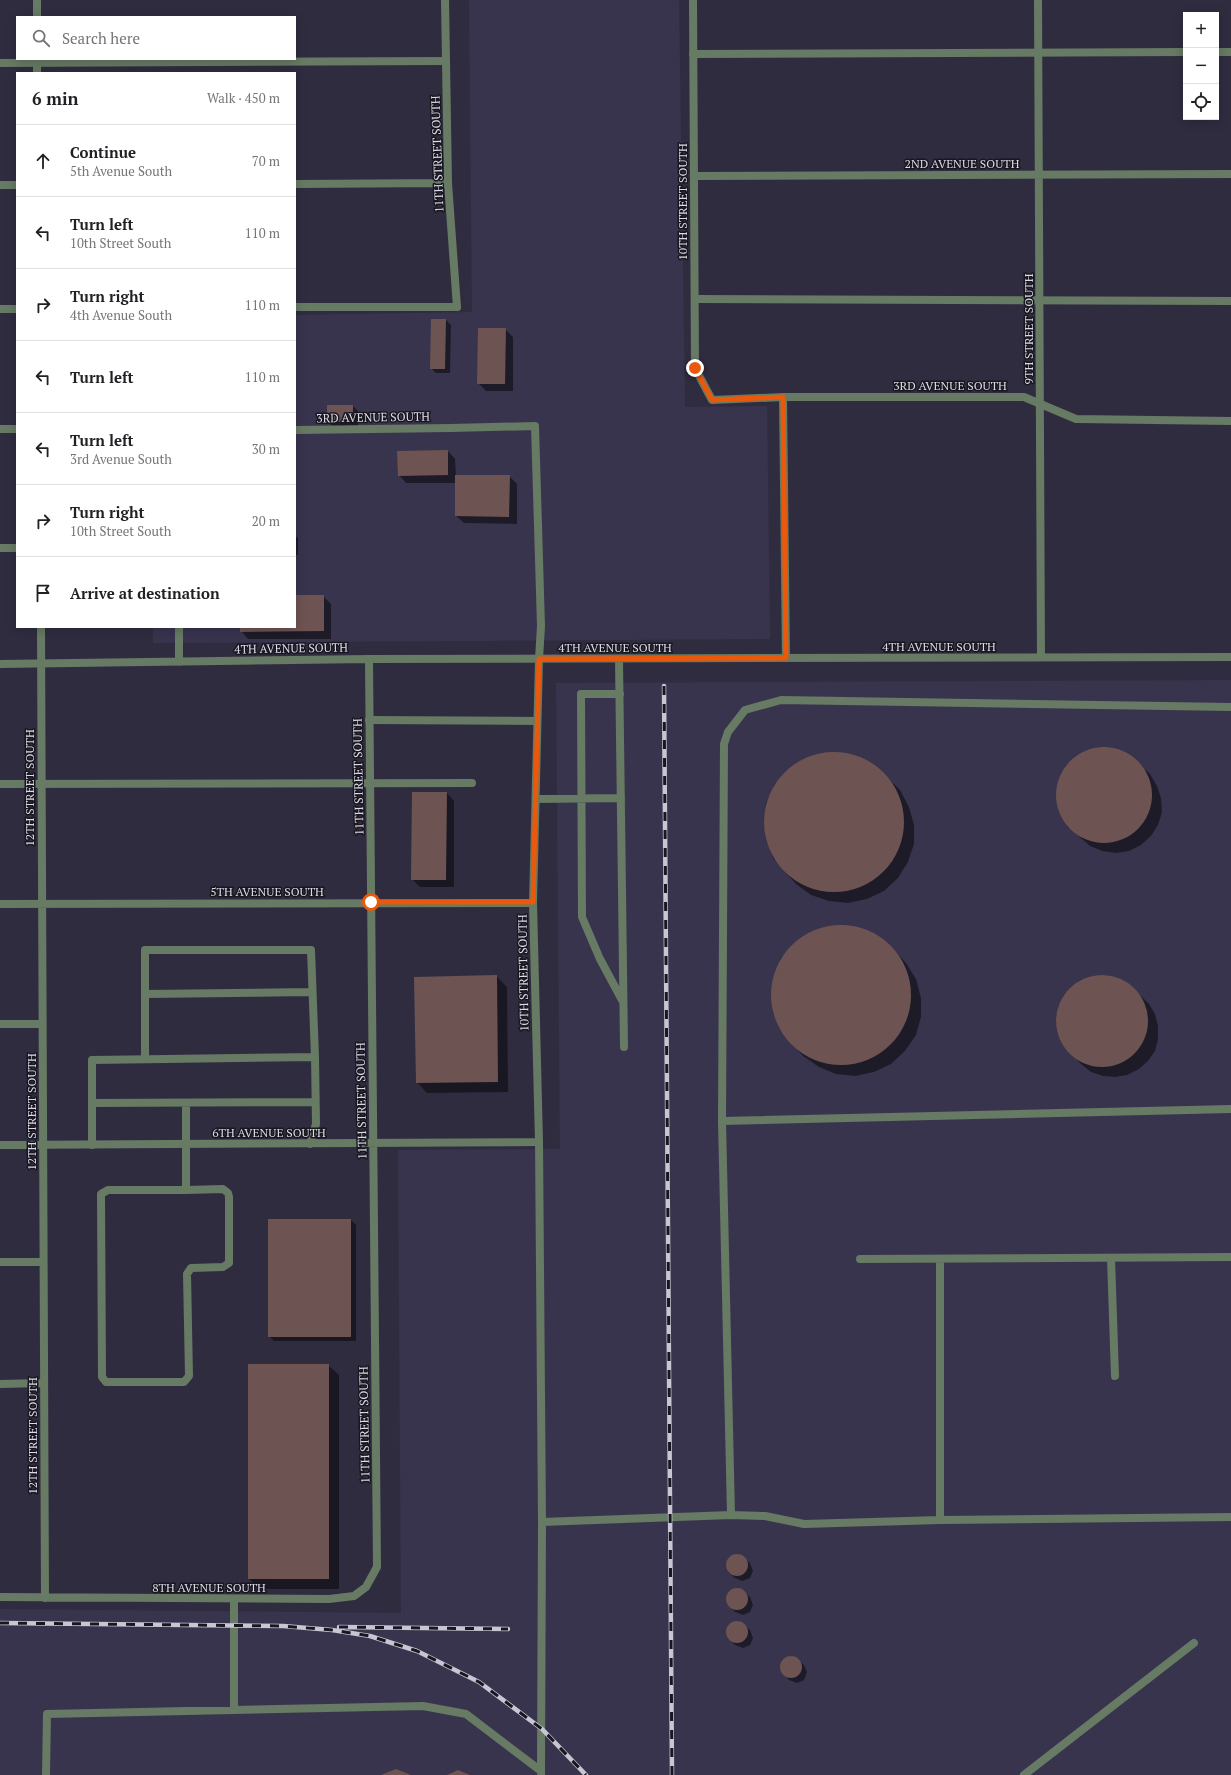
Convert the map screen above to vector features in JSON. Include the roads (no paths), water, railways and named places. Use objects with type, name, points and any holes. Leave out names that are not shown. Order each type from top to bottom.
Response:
[{"type":"street","points":[[37,0],[37,16]]},
{"type":"street","name":"11TH STREET SOUTH","points":[[296,307],[457,307],[448,183],[445,0]]},
{"type":"street","name":"10TH STREET SOUTH","points":[[693,0],[695,368],[712,400]]},
{"type":"street","name":"9TH STREET SOUTH","points":[[1038,0],[1041,657]]},
{"type":"street","points":[[693,54],[1183,52]]},
{"type":"street","points":[[1219,52],[1231,52]]},
{"type":"street","points":[[37,61],[37,72]]},
{"type":"street","points":[[0,63],[37,61],[446,61]]},
{"type":"street","name":"2ND AVENUE SOUTH","points":[[694,176],[1231,174]]},
{"type":"street","points":[[296,184],[448,183]]},
{"type":"street","points":[[0,185],[16,185]]},
{"type":"street","points":[[695,299],[1231,301]]},
{"type":"street","points":[[0,309],[16,309]]},
{"type":"street","points":[[783,397],[786,658]]},
{"type":"street","name":"3RD AVENUE SOUTH","points":[[712,400],[783,397],[1024,397],[1076,419],[1231,421]]},
{"type":"street","name":"3RD AVENUE SOUTH","points":[[296,430],[536,426],[541,626],[539,659]]},
{"type":"street","points":[[0,429],[16,429]]},
{"type":"street","points":[[0,548],[16,548]]},
{"type":"street","name":"12TH STREET SOUTH","points":[[41,628],[45,1598]]},
{"type":"street","points":[[179,628],[179,662]]},
{"type":"street","name":"4TH AVENUE SOUTH","points":[[0,664],[369,659],[1231,657]]},
{"type":"street","name":"11TH STREET SOUTH","points":[[369,659],[377,1542]]},
{"type":"street","name":"10TH STREET SOUTH","points":[[539,659],[533,902],[539,1142],[542,1522],[541,1773]]},
{"type":"street","points":[[619,659],[624,1047]]},
{"type":"street","points":[[620,694],[581,694],[582,917],[600,959],[624,1002]]},
{"type":"street","points":[[731,1515],[722,1121],[724,744],[728,732],[745,710],[781,700],[1231,707]]},
{"type":"street","points":[[369,720],[538,721]]},
{"type":"street","points":[[0,784],[472,783]]},
{"type":"street","points":[[536,799],[621,798]]},
{"type":"street","name":"5TH AVENUE SOUTH","points":[[0,904],[533,902]]},
{"type":"street","points":[[145,1059],[145,950],[311,950],[316,1124],[310,1144]]},
{"type":"street","points":[[146,994],[312,992]]},
{"type":"street","points":[[0,1024],[42,1024]]},
{"type":"street","points":[[92,1145],[92,1060],[315,1057]]},
{"type":"street","points":[[92,1103],[315,1102]]},
{"type":"street","points":[[186,1103],[186,1190]]},
{"type":"street","points":[[722,1121],[1231,1109]]},
{"type":"street","name":"6TH AVENUE SOUTH","points":[[0,1145],[539,1142]]},
{"type":"street","points":[[223,1189],[228,1193],[229,1197],[229,1263],[223,1268],[192,1268],[187,1274],[189,1376],[184,1382],[106,1382],[102,1376],[101,1194],[108,1190],[186,1190],[223,1189]]},
{"type":"street","points":[[860,1259],[1231,1257]]},
{"type":"street","points":[[1111,1258],[1116,1376]]},
{"type":"street","points":[[940,1259],[940,1520]]},
{"type":"street","points":[[0,1262],[43,1262]]},
{"type":"street","points":[[0,1384],[44,1383]]},
{"type":"street","points":[[542,1522],[731,1515],[765,1516],[804,1524],[940,1520],[1231,1517]]},
{"type":"street","name":"8TH AVENUE SOUTH","points":[[0,1597],[329,1600],[354,1596],[366,1587],[377,1567],[377,1542]]},
{"type":"street","points":[[234,1599],[234,1710]]},
{"type":"street","points":[[1024,1775],[1194,1643]]},
{"type":"street","points":[[46,1775],[47,1714],[423,1706],[466,1714],[541,1773]]},
{"type":"railway","points":[[664,686],[672,1775]]},
{"type":"railway","points":[[0,1623],[283,1626],[332,1630],[370,1636],[417,1651],[479,1682],[542,1729],[586,1775]]},
{"type":"railway","points":[[339,1627],[508,1629]]}]
